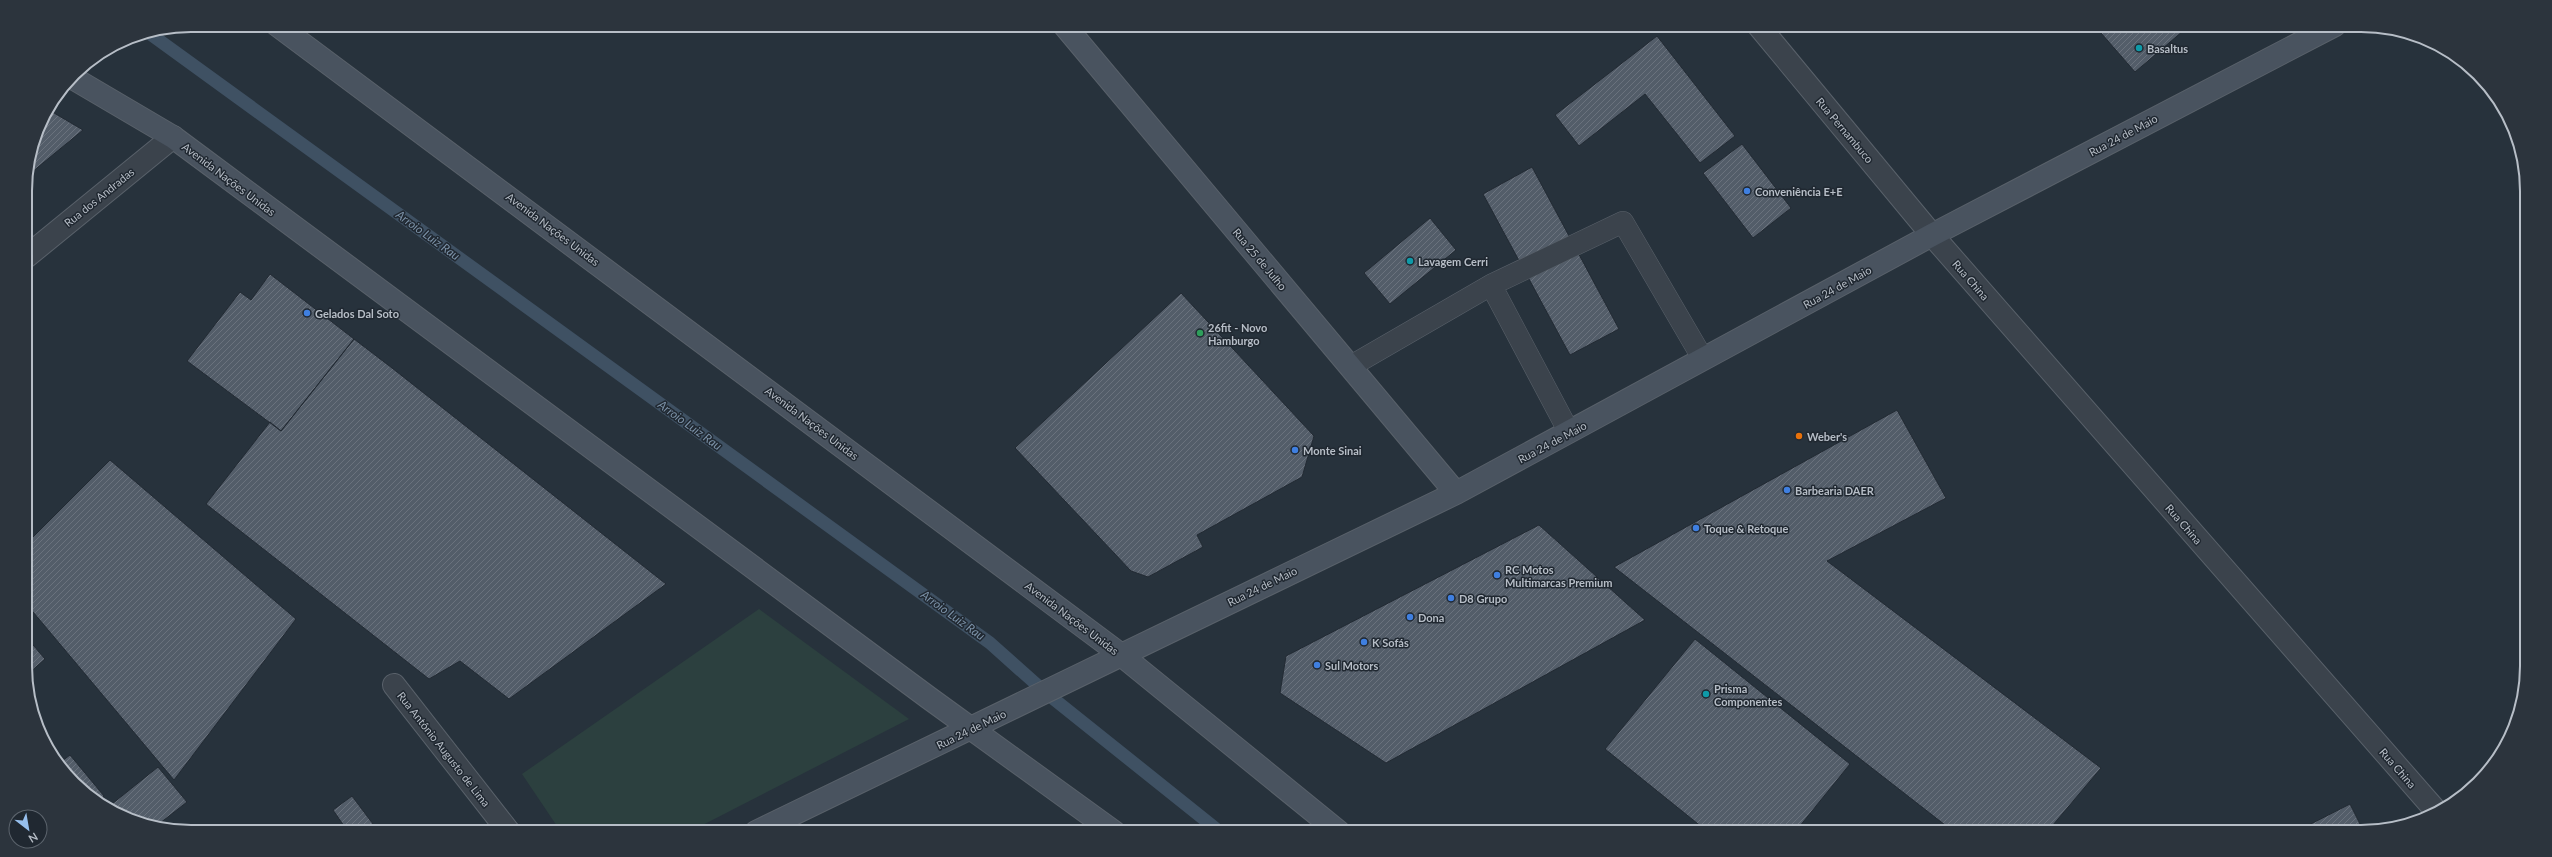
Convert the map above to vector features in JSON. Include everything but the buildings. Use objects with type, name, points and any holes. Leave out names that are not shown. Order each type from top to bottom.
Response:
[{"type":"main road","name":"Avenida Nações Unidas","points":[[294,32],[1120,654],[1330,825]]},
{"type":"main road","name":"Rua 25 de Julho","points":[[1070,32],[1456,493]]},
{"type":"main road","name":"Rua 24 de Maio","points":[[771,825],[972,729],[1120,654],[1456,493],[1932,235],[2322,32]]},
{"type":"main road","name":"Avenida Nações Unidas","points":[[76,80],[173,138],[972,729],[1104,825]]},
{"type":"street","name":"Rua Pernambuco","points":[[1764,32],[1932,235]]},
{"type":"street","name":"Rua dos Andradas","points":[[32,252],[173,138]]},
{"type":"street","name":"Rua China","points":[[1932,235],[2434,808]]},
{"type":"street","name":"Rua Antônio Augusto de Lima","points":[[394,685],[504,825]]},
{"type":"lane","points":[[1351,366],[1491,285],[1623,222],[1703,359]]},
{"type":"lane","points":[[1491,285],[1569,432]]},
{"type":"green space","points":[[759,609],[909,719],[703,825],[556,825],[522,774]]},
{"type":"waterway","name":"Arroio Luiz Rau","points":[[154,36],[990,643],[1045,692],[1211,825]]},
{"type":"place","name":"Basaltus","points":[[2139,48]]},
{"type":"place","name":"Conveniência E+E","points":[[1747,191]]},
{"type":"place","name":"Lavagem Cerri","points":[[1410,261]]},
{"type":"place","name":"Gelados Dal Soto","points":[[307,313]]},
{"type":"place","name":"26fit - Novo Hamburgo","points":[[1200,333]]},
{"type":"place","name":"Weber's","points":[[1799,436]]},
{"type":"place","name":"Monte Sinai","points":[[1295,450]]},
{"type":"place","name":"Barbearia DAER","points":[[1787,490]]},
{"type":"place","name":"Toque & Retoque","points":[[1696,528]]},
{"type":"place","name":"RC Motos Multimarcas Premium","points":[[1497,575]]},
{"type":"place","name":"D8 Grupo","points":[[1451,598]]},
{"type":"place","name":"Dona","points":[[1410,617]]},
{"type":"place","name":"K Sofás","points":[[1364,642]]},
{"type":"place","name":"Sul Motors","points":[[1317,665]]},
{"type":"place","name":"Prisma Componentes","points":[[1706,694]]}]
